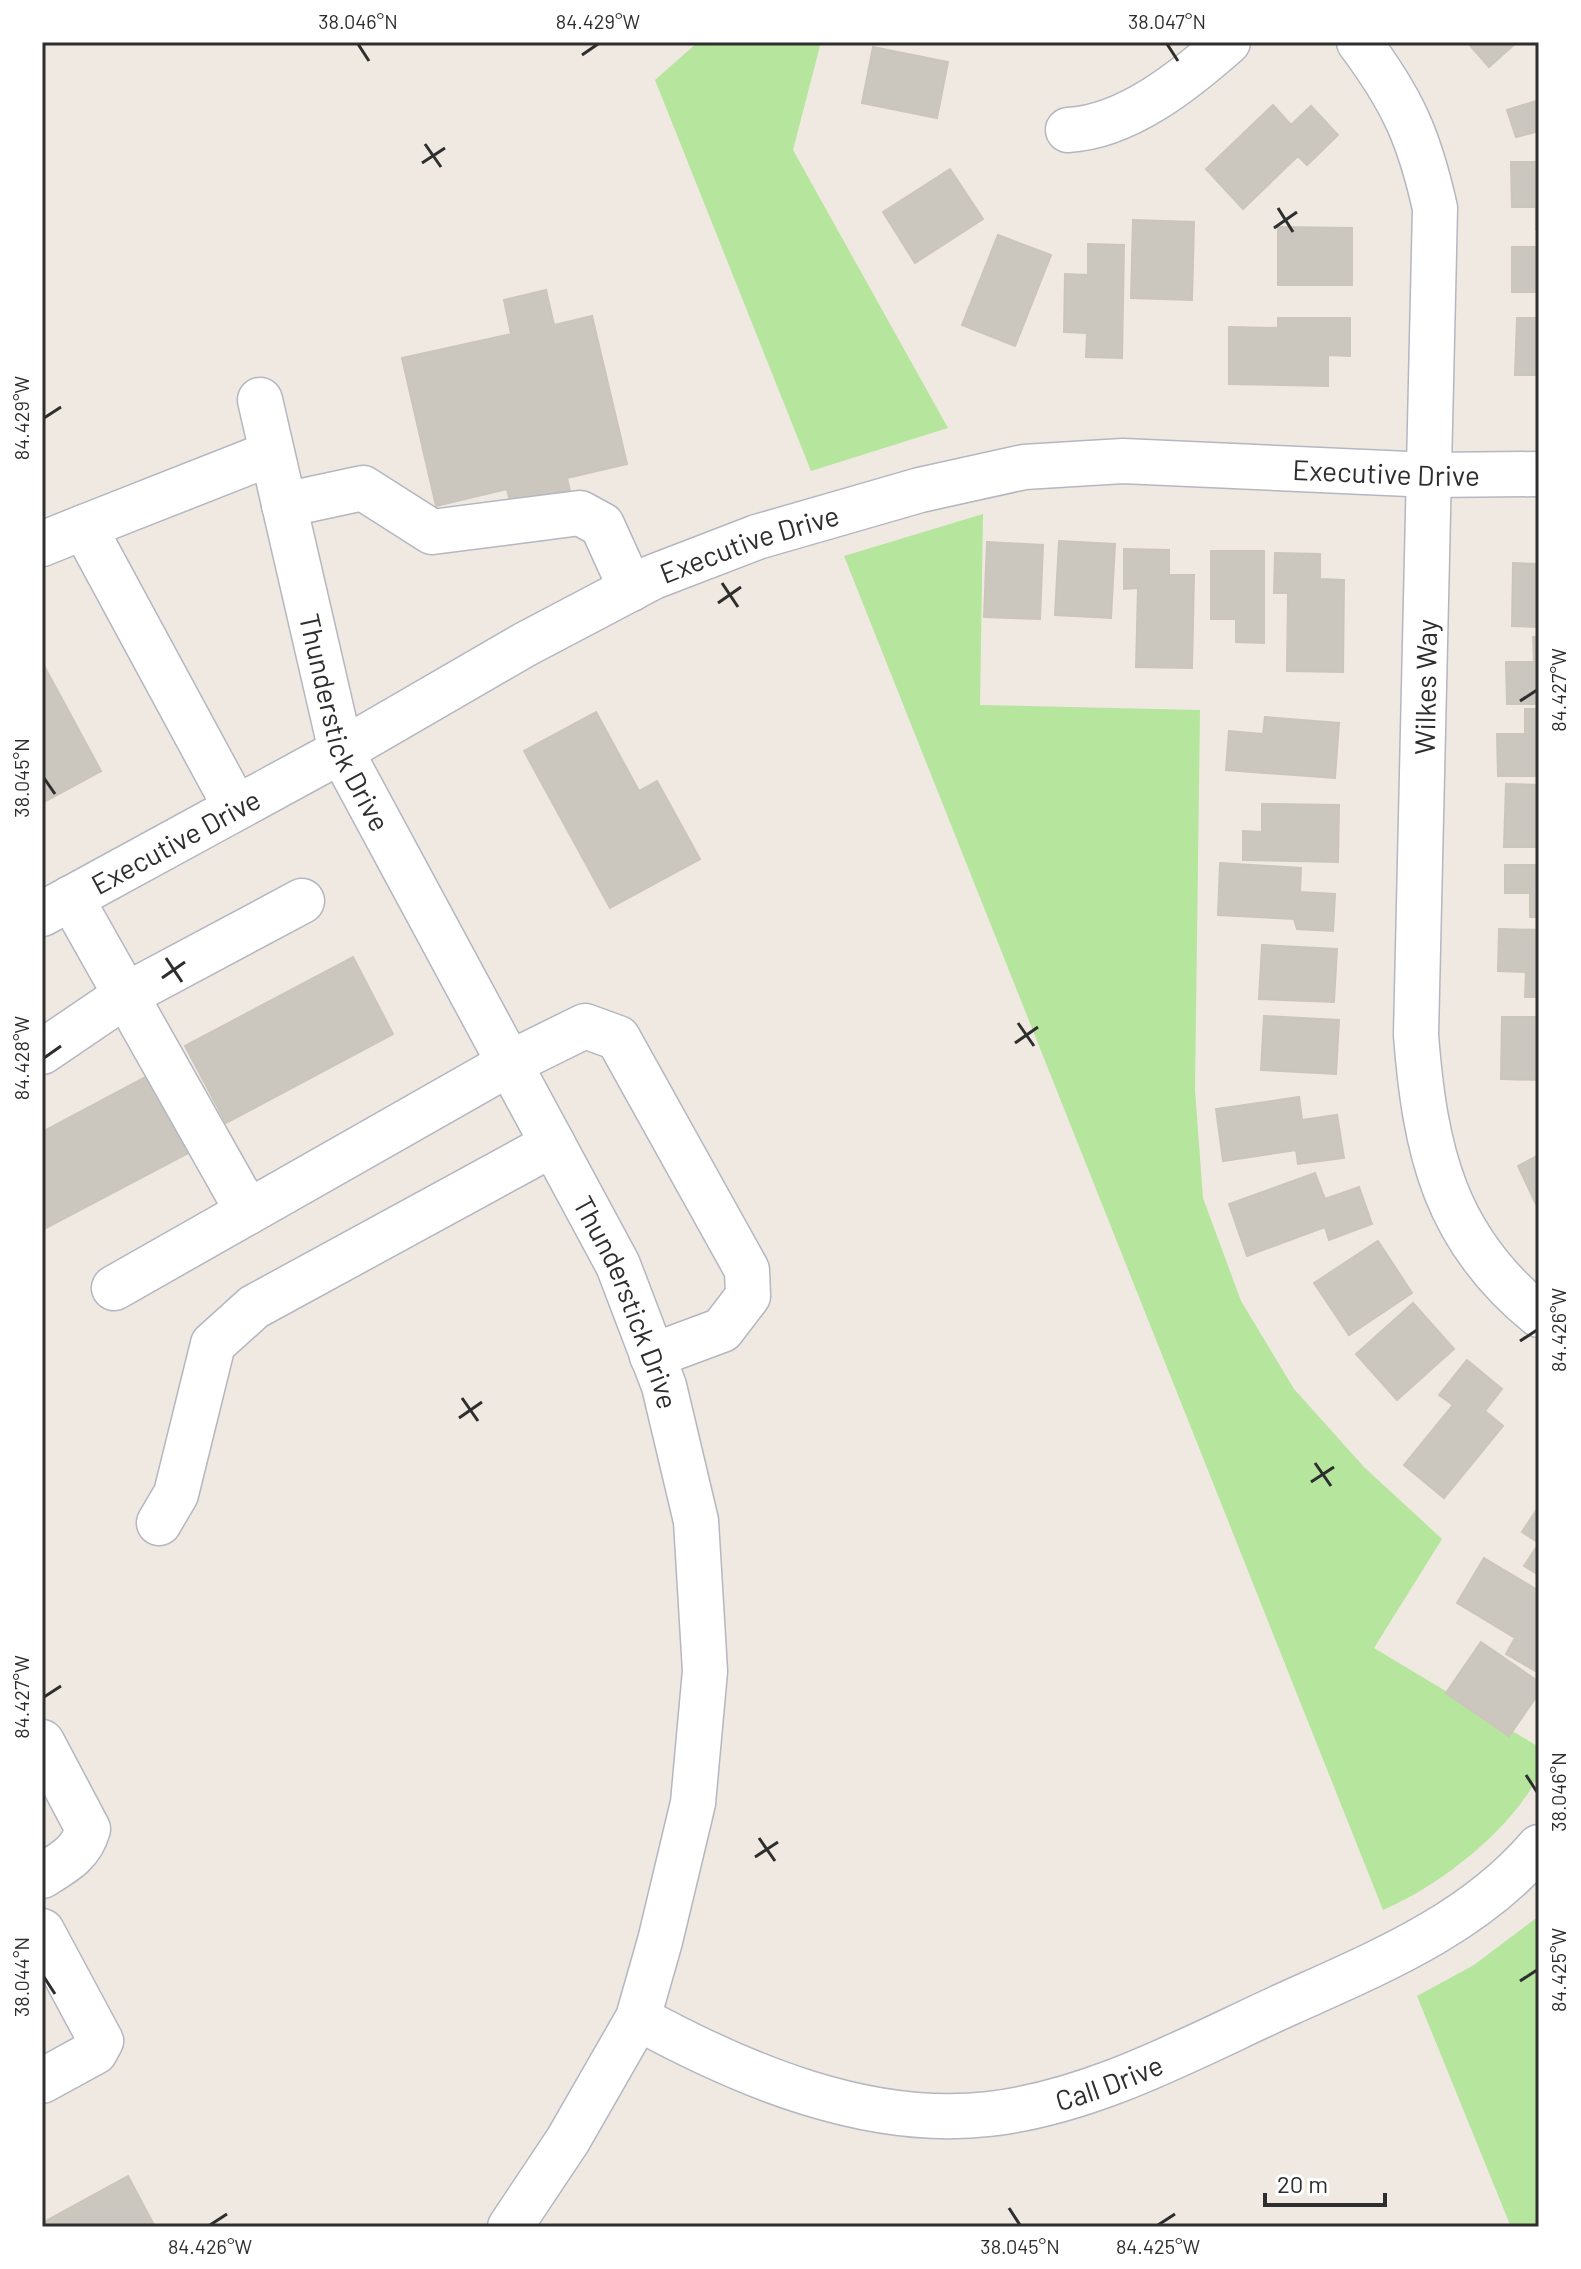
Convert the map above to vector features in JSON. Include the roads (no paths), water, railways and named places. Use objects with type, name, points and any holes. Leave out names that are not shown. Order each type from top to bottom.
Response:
[{"type":"street","points":[[1068,130],[1093,129],[1152,99],[1228,42]]},
{"type":"street","name":"Wilkes Way","points":[[1359,42],[1394,89],[1412,125],[1435,208],[1416,1035],[1422,1111],[1441,1184],[1472,1240],[1515,1295],[1539,1315]]},
{"type":"street","name":"Thunderstick Drive","points":[[260,400],[341,751],[512,1062],[618,1265],[664,1386],[696,1521],[705,1671],[693,1803],[638,2018],[568,2140],[510,2227]]},
{"type":"street","points":[[42,544],[272,453]]},
{"type":"street","name":"Executive Drive","points":[[57,906],[341,751],[524,645],[631,589],[757,537],[920,490],[1024,467],[1123,461],[1431,475],[1539,474]]},
{"type":"street","points":[[284,505],[363,488],[432,532],[580,513],[602,525],[631,589]]},
{"type":"street","points":[[84,527],[236,808]]},
{"type":"street","points":[[42,1052],[126,995],[302,901]]},
{"type":"street","points":[[57,906],[126,995],[248,1212]]},
{"type":"street","points":[[114,1288],[512,1062],[585,1026],[618,1038],[747,1270],[748,1296],[722,1330],[652,1356]]},
{"type":"street","points":[[159,1523],[176,1494],[213,1344],[254,1307],[553,1144]]},
{"type":"street","points":[[42,1742],[88,1829],[84,1844],[72,1857],[42,1876]]},
{"type":"street","name":"Call Drive","points":[[638,2018],[686,2044],[816,2096],[908,2113],[988,2114],[1058,2099],[1117,2080],[1370,1967],[1442,1929],[1496,1891],[1539,1847]]},
{"type":"street","points":[[42,2081],[95,2052],[101,2041],[46,1949]]}]
